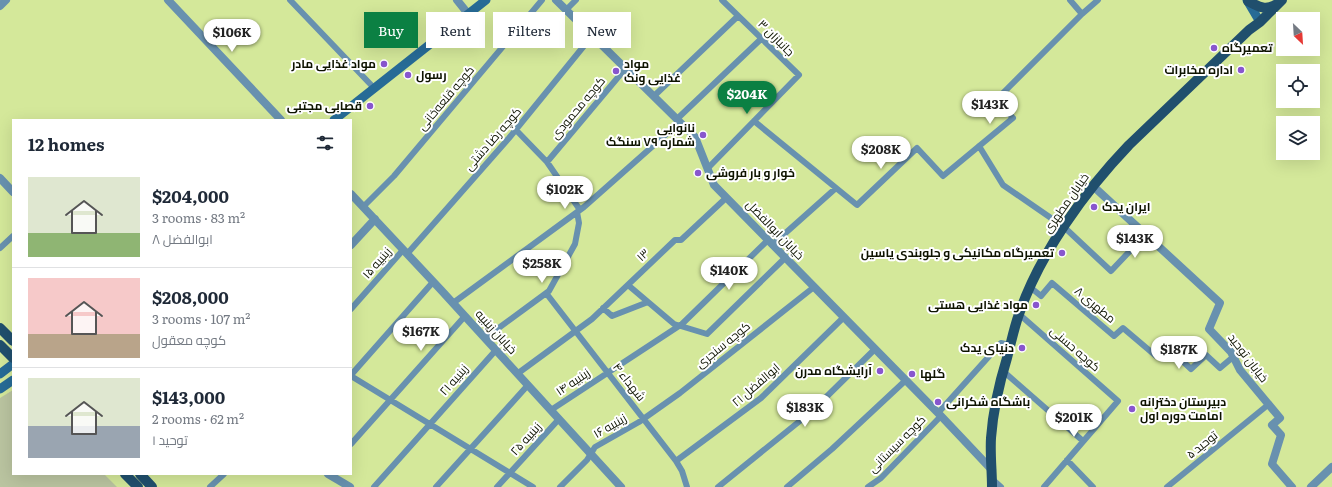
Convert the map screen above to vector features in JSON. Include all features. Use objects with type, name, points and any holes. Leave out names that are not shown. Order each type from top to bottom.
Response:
[{"type":"main road","points":[[472,12],[486,0]]},
{"type":"main road","points":[[1248,1],[1267,8],[1277,4]]},
{"type":"main road","points":[[1248,1],[1261,19],[1277,4]]},
{"type":"main road","name":"خیابان مطهری","points":[[992,479],[991,439],[999,386],[1019,314],[1030,287],[1045,258],[1064,227],[1093,186],[1129,144],[1261,19]]},
{"type":"main road","points":[[335,119],[426,48]]},
{"type":"main road","points":[[0,328],[12,340]]},
{"type":"main road","points":[[0,345],[12,357]]},
{"type":"main road","points":[[0,374],[12,365]]},
{"type":"main road","points":[[0,380],[2,383],[0,388]]},
{"type":"main road","points":[[0,388],[12,381]]},
{"type":"main road","points":[[126,475],[138,487]]},
{"type":"main road","points":[[141,475],[152,487]]},
{"type":"street","points":[[0,6],[6,0]]},
{"type":"street","points":[[168,0],[280,119]]},
{"type":"street","points":[[290,0],[374,88]]},
{"type":"street","points":[[456,0],[466,12]]},
{"type":"street","name":"کوچه قلعه‌خانی","points":[[363,207],[394,176],[542,0]]},
{"type":"street","name":"خیابان ابوالفضل","points":[[556,0],[573,17]]},
{"type":"street","points":[[566,10],[576,0]]},
{"type":"street","name":"جانبازان ۳","points":[[722,0],[799,76],[754,121]]},
{"type":"street","points":[[1070,0],[1082,14]]},
{"type":"street","points":[[708,168],[754,121],[857,205],[917,148],[943,176],[1013,118],[996,100],[1082,14],[1098,0]]},
{"type":"street","points":[[654,96],[738,16]]},
{"type":"street","points":[[453,303],[579,211],[678,120],[761,39]]},
{"type":"street","name":"کوچه رضا دشتی","points":[[405,252],[516,130],[582,48]]},
{"type":"street","name":"خیابان ابوالفضل","points":[[604,48],[695,137],[714,185],[939,414],[992,479]]},
{"type":"street","name":"کوچه محمودی","points":[[547,162],[625,68]]},
{"type":"street","points":[[485,338],[546,293],[575,244],[579,223],[579,211],[547,162],[516,130]]},
{"type":"street","points":[[979,146],[1003,185],[1064,227],[1111,271],[1146,234]]},
{"type":"street","points":[[0,178],[12,191]]},
{"type":"street","name":"خیابان توحید","points":[[1093,186],[1220,303],[1209,329],[1230,352],[1240,370],[1280,418],[1272,425],[1281,436],[1272,464],[1292,487]]},
{"type":"street","name":"زینبیه ۱۴","points":[[551,410],[679,326],[770,242],[836,188]]},
{"type":"street","name":"خیابان زینبیه","points":[[352,195],[621,487]]},
{"type":"street","name":"۱۳","points":[[517,374],[576,331],[603,308],[675,240],[681,240],[726,198]]},
{"type":"street","points":[[352,244],[375,219]]},
{"type":"street","points":[[0,248],[12,237]]},
{"type":"street","name":"زینبیه ۱۵","points":[[352,308],[405,252]]},
{"type":"street","points":[[628,285],[674,324],[707,334],[786,258]]},
{"type":"street","points":[[352,374],[433,282]]},
{"type":"street","name":"مطهری ۸","points":[[1030,287],[1041,296],[1052,283],[1114,336],[1124,328],[1156,356],[1177,356],[1191,369],[1206,355],[1220,368],[1233,357]]},
{"type":"street","name":"کوچه سنجری","points":[[643,419],[680,393],[814,287]]},
{"type":"street","name":"شهداء ۴","points":[[546,293],[676,461],[682,471],[687,487]]},
{"type":"street","points":[[603,308],[612,316],[648,302]]},
{"type":"street","name":"کوچه حسنی","points":[[1019,314],[1118,401],[1083,441]]},
{"type":"street","points":[[352,443],[465,316]]},
{"type":"street","name":"ابوالفضل ۲۱","points":[[676,461],[761,398],[844,317]]},
{"type":"street","name":"کوچه سیستانی","points":[[868,487],[881,478],[1001,343],[1010,345]]},
{"type":"street","points":[[718,487],[811,412],[875,349]]},
{"type":"street","name":"زینبیه ۲۱","points":[[374,487],[496,350]]},
{"type":"street","points":[[1003,371],[1083,441],[1044,487]]},
{"type":"street","points":[[352,376],[533,487]]},
{"type":"street","points":[[787,487],[832,449],[906,380]]},
{"type":"street","points":[[436,487],[528,385]]},
{"type":"street","name":"توحید ۵","points":[[1167,487],[1269,404]]},
{"type":"street","name":"زینبیه ۲۵","points":[[497,487],[559,419]]},
{"type":"street","name":"زینبیه ۱۶","points":[[560,487],[587,460],[595,448],[643,419]]},
{"type":"street","points":[[1067,460],[1093,487]]},
{"type":"street","points":[[1311,487],[1332,467]]},
{"type":"street","points":[[210,487],[223,475]]},
{"type":"street","points":[[330,475],[350,487]]},
{"type":"street","points":[[992,479],[1001,487]]},
{"type":"green space","points":[[12,391],[12,475],[105,475],[117,487],[0,487],[0,398]]},
{"type":"place","name":"تعمیرگاه","points":[[1214,48]]},
{"type":"place","name":"مواد غذایی مادر","points":[[384,64]]},
{"type":"place","name":"اداره مخابرات","points":[[1241,70]]},
{"type":"place","name":"مواد غذایی ونک","points":[[616,71]]},
{"type":"place","name":"رسول","points":[[408,75]]},
{"type":"place","name":"قصابی مجتبی","points":[[370,106]]},
{"type":"place","name":"نانوایی شماره ۷۹ سنگک","points":[[703,135]]},
{"type":"place","name":"خوار و بار فروشی","points":[[698,173]]},
{"type":"place","name":"ایران یدک","points":[[1094,207]]},
{"type":"place","name":"تعمیرگاه مکانیکی و جلوبندی یاسین","points":[[1062,253]]},
{"type":"place","name":"مواد غذایی هستی","points":[[1036,305]]},
{"type":"place","name":"دنیای یدک","points":[[1022,348]]},
{"type":"place","name":"آرایشگاه مدرن","points":[[880,371]]},
{"type":"place","name":"گلها","points":[[912,374]]},
{"type":"place","name":"باشگاه شکرانی","points":[[938,402]]},
{"type":"place","name":"دبیرستان دخترانه امامت دوره اول","points":[[1132,409]]}]
